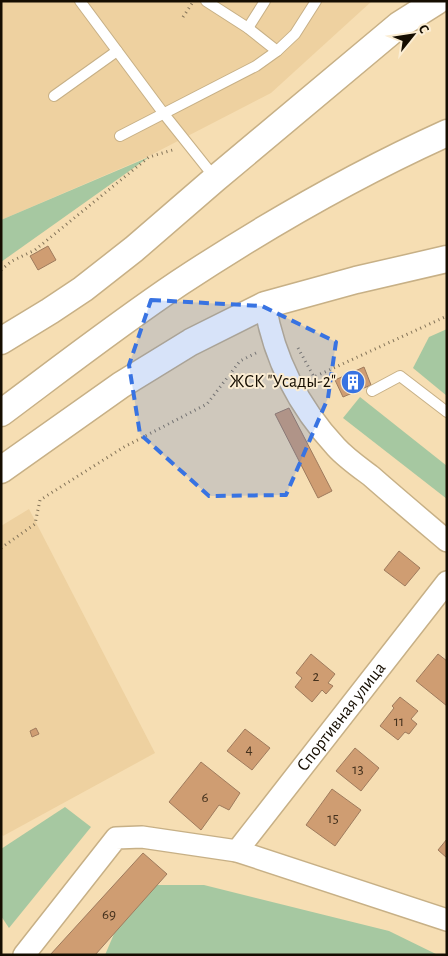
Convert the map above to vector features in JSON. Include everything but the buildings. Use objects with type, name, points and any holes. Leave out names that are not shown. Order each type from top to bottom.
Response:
[{"type":"street","points":[[1,341],[83,289],[134,249],[399,25],[437,1]]},
{"type":"street","points":[[1,413],[178,284],[249,239],[342,185],[447,133]]},
{"type":"street","points":[[1,470],[121,385],[191,342],[265,305],[356,280],[447,259]]},
{"type":"street","points":[[265,305],[269,330],[274,344],[291,384],[303,405],[336,447],[447,541]]},
{"type":"street","name":"Спортивная улица","points":[[237,851],[447,582]]},
{"type":"street","points":[[24,955],[116,838],[142,837],[237,851],[447,920]]},
{"type":"lane","points":[[80,1],[215,179]]},
{"type":"lane","points":[[248,28],[265,1]]},
{"type":"lane","points":[[120,136],[256,66],[277,51],[295,34],[316,1]]},
{"type":"lane","points":[[211,2],[277,51]]},
{"type":"lane","points":[[54,96],[117,51]]},
{"type":"lane","points":[[372,391],[400,376],[447,412]]},
{"type":"path","points":[[183,18],[193,1]]},
{"type":"path","points":[[1,270],[12,261],[35,250],[149,158],[189,145]]},
{"type":"path","points":[[314,377],[447,316]]},
{"type":"path","points":[[1,548],[35,524],[40,500],[124,447],[207,404],[240,361],[274,344]]},
{"type":"highlighted area","points":[[151,300],[262,306],[336,342],[328,398],[286,495],[209,496],[140,434],[129,365]]},
{"type":"shaded area","points":[[1,1],[372,1],[271,93],[145,158],[1,220]]},
{"type":"shaded area","points":[[29,509],[155,753],[3,836],[1,833],[1,526]]},
{"type":"green space","points":[[149,157],[1,262],[1,220]]},
{"type":"green space","points":[[447,329],[447,396],[413,368],[429,337]]},
{"type":"green space","points":[[360,397],[447,466],[447,499],[343,418]]},
{"type":"green space","points":[[65,807],[91,827],[9,928],[1,916],[1,849]]},
{"type":"green space","points":[[152,885],[204,885],[389,931],[438,955],[105,955],[122,915]]},
{"type":"place","name":"ЖСК \"Усады-2\"","points":[[353,382]]}]
